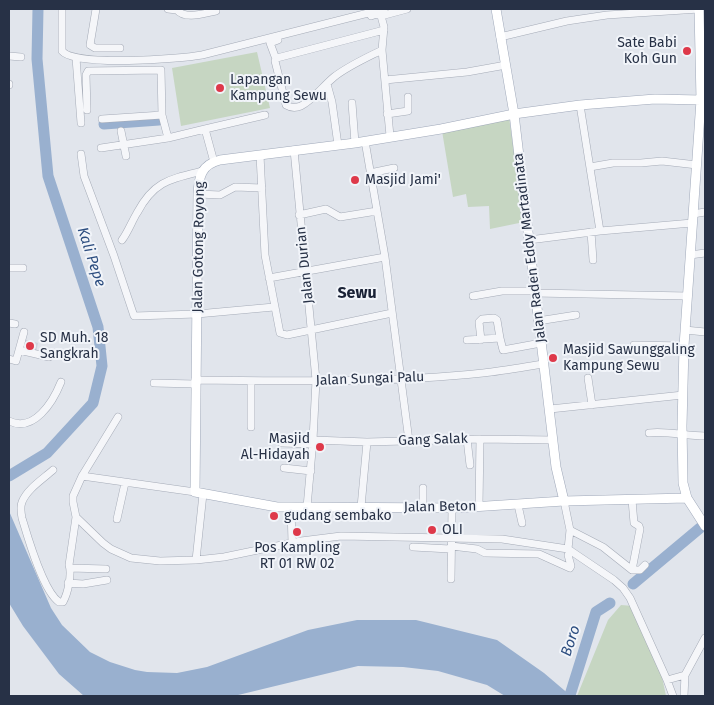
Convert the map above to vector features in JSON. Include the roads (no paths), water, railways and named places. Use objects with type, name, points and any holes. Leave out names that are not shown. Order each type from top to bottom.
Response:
[{"type":"main road","name":"Jalan Raden Eddy Martadinata","points":[[496,9],[514,114],[556,467],[564,501]]},
{"type":"main road","points":[[699,9],[703,101],[692,218],[684,346],[682,435],[683,484],[686,498],[705,526]]},
{"type":"main road","points":[[214,162],[355,143],[514,114],[580,105],[655,99],[703,101]]},
{"type":"main road","name":"Jalan Gotong Royong","points":[[199,493],[196,382],[198,194],[199,177],[214,162]]},
{"type":"main road","name":"Jalan Beton","points":[[199,493],[277,507],[452,508],[564,501],[686,498]]},
{"type":"street","points":[[62,9],[62,51],[67,56],[76,58],[110,60],[182,58],[202,55],[382,12],[407,9]]},
{"type":"street","points":[[96,9],[90,45],[95,48],[120,48]]},
{"type":"street","points":[[168,9],[176,9],[180,13],[193,15],[216,11]]},
{"type":"street","points":[[500,37],[617,11],[699,9]]},
{"type":"street","points":[[382,12],[384,30],[382,50],[390,136]]},
{"type":"street","points":[[382,12],[270,42],[276,59],[286,105],[290,108],[302,105],[345,69],[382,50]]},
{"type":"street","points":[[276,59],[384,30]]},
{"type":"street","points":[[9,56],[22,58]]},
{"type":"street","points":[[76,58],[81,123]]},
{"type":"street","points":[[385,80],[467,72],[506,65]]},
{"type":"street","points":[[87,110],[86,75],[88,71],[161,70],[162,115],[168,138]]},
{"type":"street","points":[[327,84],[332,102],[338,145]]},
{"type":"street","points":[[387,114],[408,111],[408,97]]},
{"type":"street","points":[[352,103],[355,143]]},
{"type":"street","points":[[580,105],[600,231]]},
{"type":"street","points":[[102,119],[162,115]]},
{"type":"street","points":[[101,148],[168,138],[266,115]]},
{"type":"street","points":[[205,129],[214,162]]},
{"type":"street","points":[[121,131],[126,156]]},
{"type":"street","points":[[366,141],[385,257],[409,441]]},
{"type":"street","name":"Jalan Durian","points":[[294,150],[316,380],[307,507]]},
{"type":"street","points":[[82,154],[84,176],[134,315],[137,317],[197,314],[274,307]]},
{"type":"street","points":[[260,156],[264,254],[280,333],[283,335],[312,330],[392,313]]},
{"type":"street","points":[[590,167],[613,163],[662,161],[697,165]]},
{"type":"street","points":[[370,173],[394,168]]},
{"type":"street","points":[[122,240],[153,188],[177,178],[203,171]]},
{"type":"street","points":[[198,194],[220,195],[235,187],[262,188]]},
{"type":"street","points":[[299,215],[326,209],[340,217],[377,211]]},
{"type":"street","points":[[529,240],[692,218],[704,212]]},
{"type":"street","points":[[591,232],[593,260]]},
{"type":"street","points":[[690,255],[703,254]]},
{"type":"street","points":[[268,278],[385,257]]},
{"type":"street","points":[[9,268],[23,268]]},
{"type":"street","points":[[473,296],[502,291],[688,296]]},
{"type":"street","points":[[538,321],[576,316]]},
{"type":"street","points":[[481,340],[479,322],[482,319],[494,318],[497,320],[503,350],[541,343]]},
{"type":"street","points":[[685,330],[702,332]]},
{"type":"street","points":[[9,359],[16,361],[24,332]]},
{"type":"street","points":[[467,340],[500,338]]},
{"type":"street","points":[[634,345],[684,346]]},
{"type":"street","points":[[18,350],[49,357]]},
{"type":"street","name":"Jalan Sungai Palu","points":[[154,382],[402,378],[485,373],[543,364]]},
{"type":"street","points":[[588,378],[592,405]]},
{"type":"street","points":[[251,381],[251,427]]},
{"type":"street","points":[[9,421],[14,424],[23,424],[36,418],[52,400],[61,382]]},
{"type":"street","points":[[550,409],[683,395]]},
{"type":"street","points":[[53,470],[32,488],[22,501],[22,518],[47,587],[55,599],[63,602],[68,582],[76,517],[73,496],[82,476],[118,417]]},
{"type":"street","points":[[649,433],[699,435]]},
{"type":"street","points":[[467,439],[470,465]]},
{"type":"street","name":"Gang Salak","points":[[282,443],[467,439],[553,440]]},
{"type":"street","points":[[479,506],[480,439]]},
{"type":"street","points":[[361,506],[367,442]]},
{"type":"street","points":[[284,468],[310,471]]},
{"type":"street","points":[[82,476],[199,493],[196,560]]},
{"type":"street","points":[[117,519],[125,483]]},
{"type":"street","points":[[423,488],[423,508]]},
{"type":"street","points":[[632,500],[634,523],[640,529],[632,570]]},
{"type":"street","points":[[413,547],[477,549],[485,554],[539,554],[569,568],[571,566],[568,558],[570,530],[564,501]]},
{"type":"street","points":[[518,505],[522,522]]},
{"type":"street","points":[[291,507],[292,543]]},
{"type":"street","points":[[451,579],[452,508]]},
{"type":"street","points":[[76,517],[111,550],[131,558],[160,561],[196,560],[341,536],[502,539],[569,550],[623,588],[630,598],[673,696]]},
{"type":"street","points":[[570,530],[603,547],[632,570],[640,570],[645,564]]},
{"type":"street","points":[[70,568],[106,569]]},
{"type":"street","points":[[68,582],[83,584],[107,580]]},
{"type":"street","points":[[684,696],[685,675],[705,640]]},
{"type":"street","points":[[667,680],[685,675]]},
{"type":"water","points":[[9,511],[51,608],[62,625],[90,652],[110,662],[147,672],[177,673],[207,667],[308,630],[357,620],[416,620],[497,640],[544,673],[571,696],[505,696],[487,685],[438,671],[403,667],[358,666],[234,696],[84,696],[59,674],[23,626],[9,603]]},
{"type":"waterway","name":"Kali Pepe","points":[[9,476],[47,453],[93,403],[102,366],[98,327],[48,176],[37,59],[38,9]]},
{"type":"waterway","points":[[104,124],[159,120]]},
{"type":"waterway","name":"Boro","points":[[633,584],[700,528]]},
{"type":"waterway","name":"Boro","points":[[570,695],[596,612],[610,603]]},
{"type":"place","name":"Sate Babi Koh Gun","points":[[687,51]]},
{"type":"place","name":"Lapangan Kampung Sewu","points":[[220,88]]},
{"type":"place","name":"Masjid Jami'","points":[[355,180]]},
{"type":"place","name":"SD Muh. 18 Sangkrah","points":[[30,346]]},
{"type":"place","name":"Masjid Sawunggaling Kampung Sewu","points":[[553,358]]},
{"type":"place","name":"Masjid Al-Hidayah","points":[[320,447]]},
{"type":"place","name":"gudang sembako","points":[[274,516]]},
{"type":"place","name":"OLI","points":[[432,530]]},
{"type":"place","name":"Pos Kampling RT 01 RW 02","points":[[297,532]]},
{"type":"district","name":"Sewu","points":[[357,294]]}]
